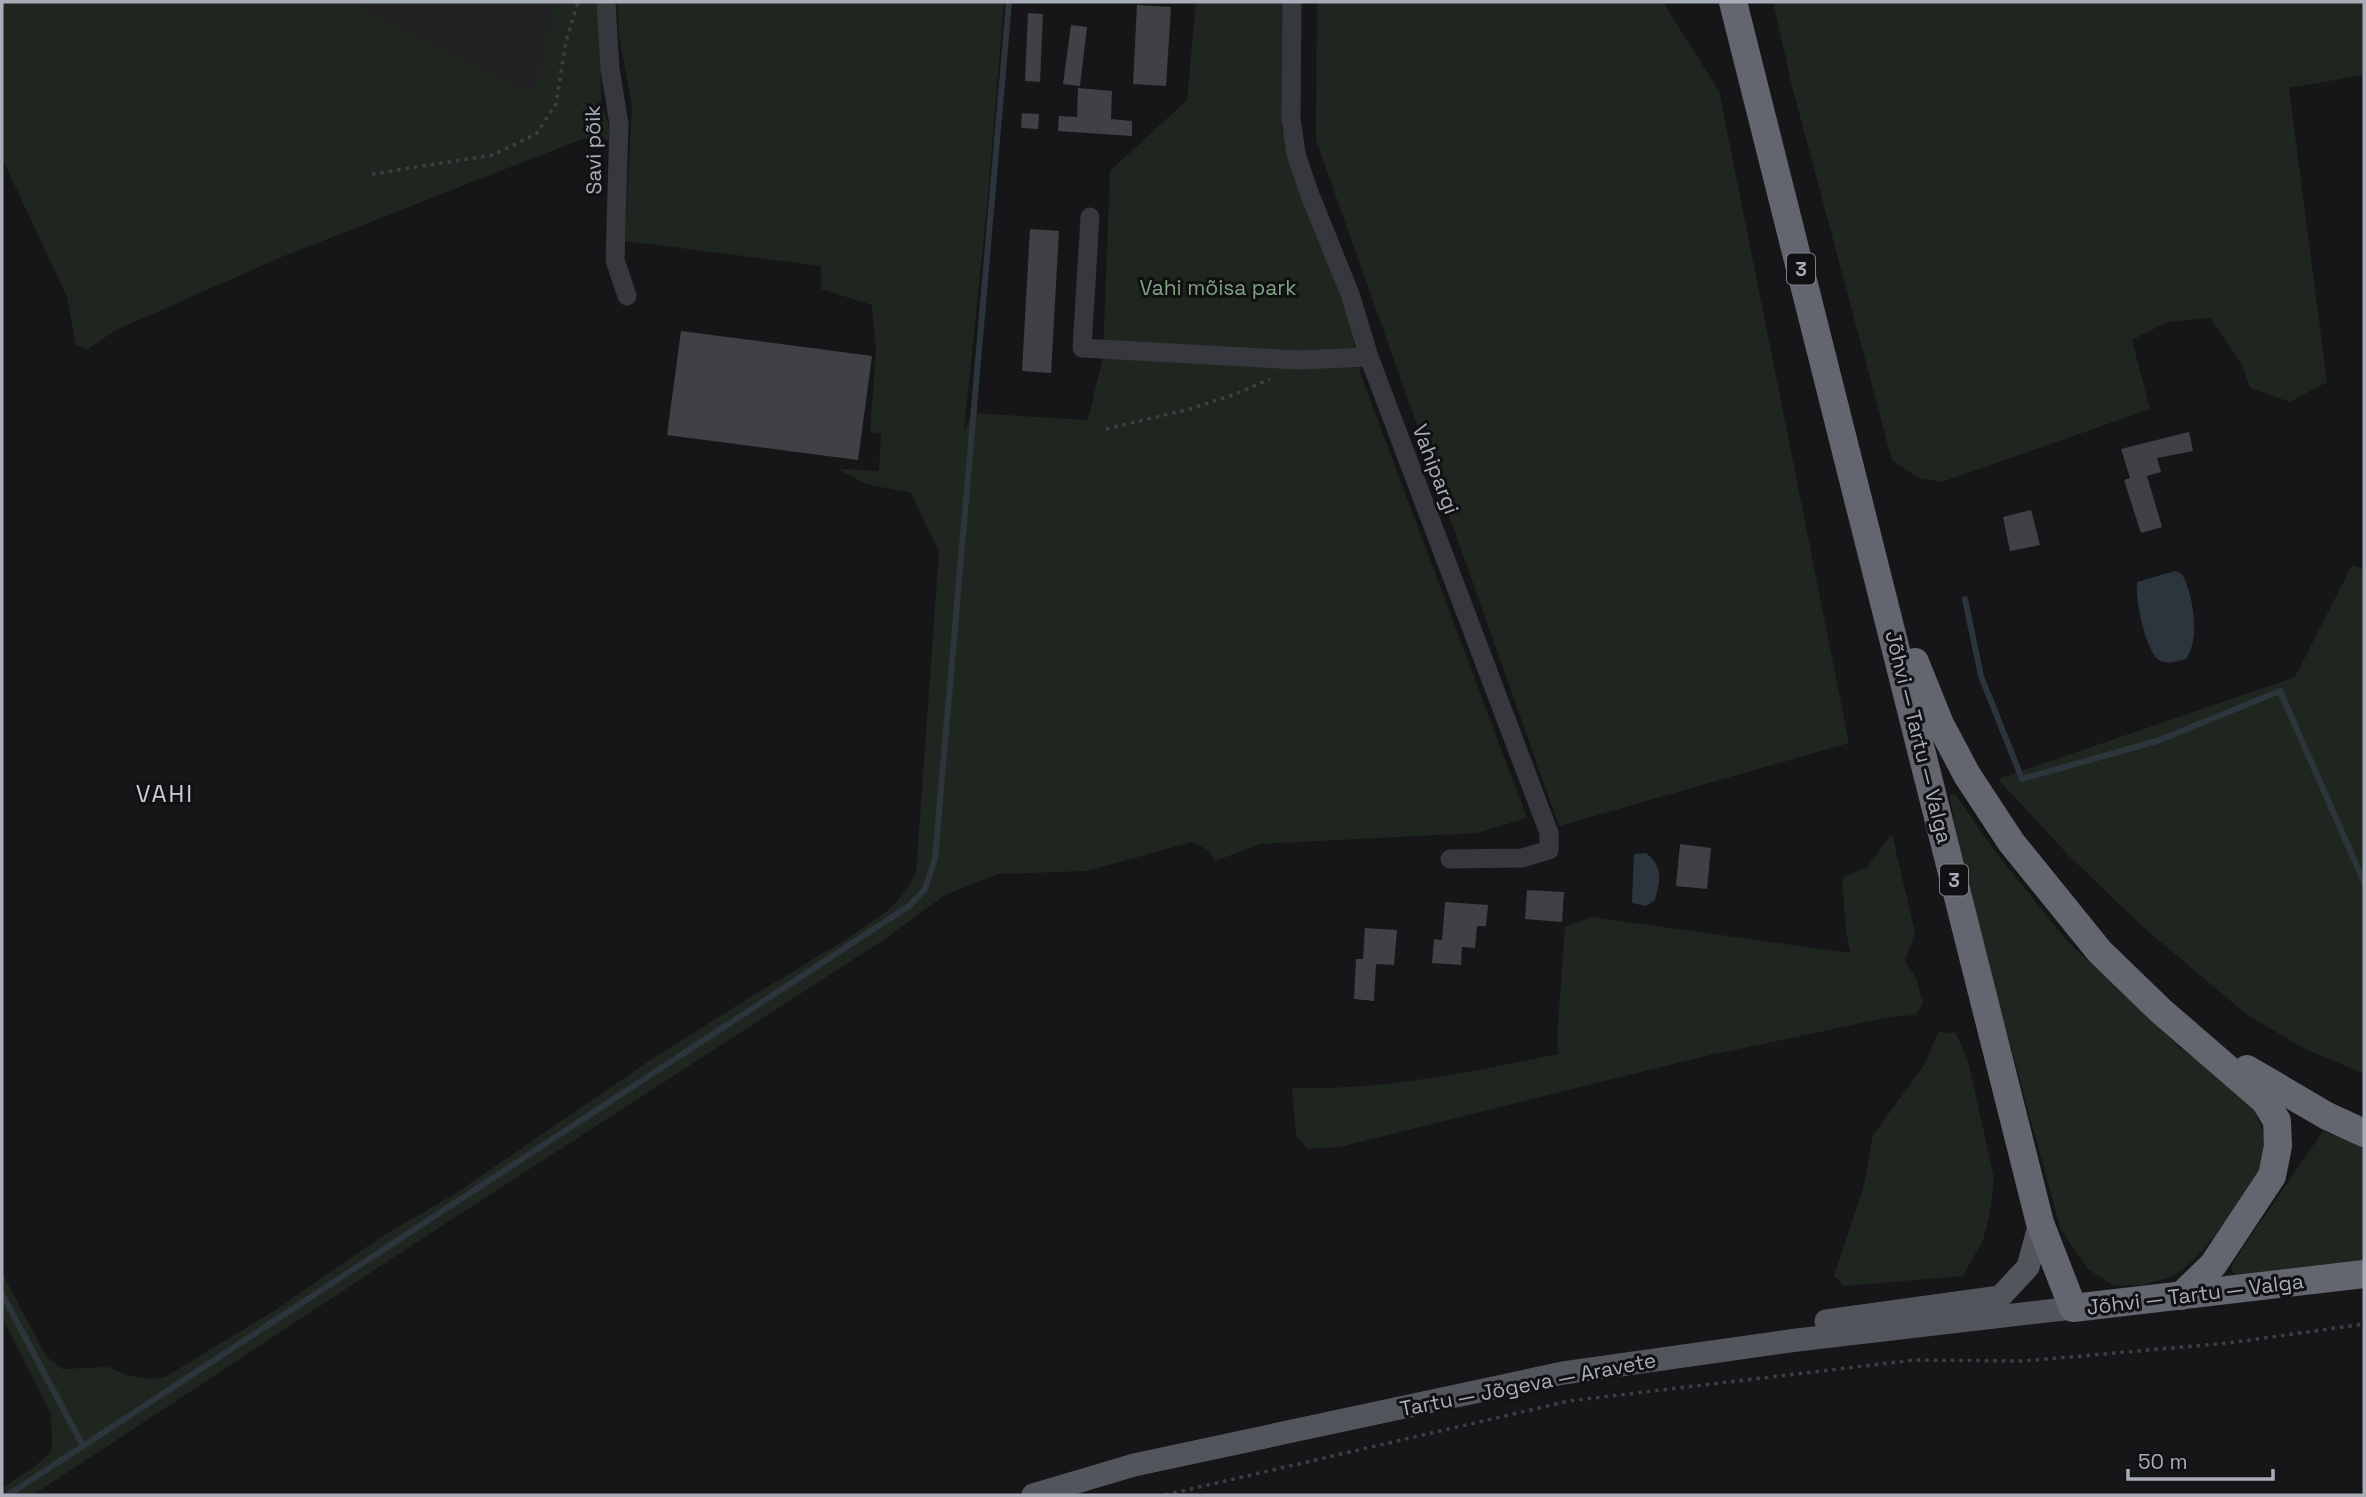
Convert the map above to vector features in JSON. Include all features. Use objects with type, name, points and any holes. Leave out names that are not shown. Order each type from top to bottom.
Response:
[{"type":"highway","name":"Jõhvi — Tartu — Valga","points":[[1733,2],[2040,1223],[2073,1308],[2364,1275]]},
{"type":"highway","points":[[1869,537],[1940,724],[1967,775],[2011,842],[2100,952],[2161,1011],[2265,1101],[2277,1121],[2277,1146],[2272,1176],[2213,1265],[2181,1296]]},
{"type":"highway","points":[[2161,1011],[2251,1072],[2327,1116],[2364,1133]]},
{"type":"main road","points":[[1797,1340],[1825,1322],[2000,1297],[2028,1267],[2040,1223]]},
{"type":"main road","name":"Tartu — Jõgeva — Aravete","points":[[1032,1495],[1134,1465],[1563,1373],[1797,1340],[2073,1308]]},
{"type":"street","name":"Savi põik","points":[[606,2],[610,69],[619,124],[615,260],[627,296]]},
{"type":"street","name":"Vahipargi","points":[[1292,2],[1291,118],[1296,154],[1350,294],[1369,356],[1549,833],[1549,850],[1522,858],[1450,859]]},
{"type":"street","points":[[1090,217],[1082,348],[1298,360],[1369,356]]},
{"type":"path","points":[[372,174],[493,155],[536,134],[556,104],[566,41],[578,2]]},
{"type":"path","points":[[1106,429],[1190,409],[1233,395],[1271,378],[1298,360]]},
{"type":"path","points":[[1165,1495],[1569,1401],[1914,1360],[2023,1361],[2229,1343],[2364,1324]]},
{"type":"shaded area","points":[[352,2],[554,2],[534,95],[533,95]]},
{"type":"shaded area","points":[[2175,571],[2182,574],[2189,593],[2194,616],[2193,640],[2186,659],[2166,662],[2159,660],[2154,654],[2145,635],[2139,611],[2137,582]]},
{"type":"shaded area","points":[[1646,853],[1656,864],[1659,875],[1655,900],[1646,906],[1632,903],[1634,854]]},
{"type":"green space","points":[[2,2],[352,2],[533,94],[554,2],[599,2],[601,97],[610,130],[609,141],[596,135],[572,143],[279,258],[114,331],[87,350],[76,345],[67,297],[2,158]]},
{"type":"green space","name":"Vahi mõisa park","points":[[617,2],[1004,2],[964,431],[972,413],[1088,420],[1103,357],[1110,171],[1187,100],[1196,2],[1281,2],[1284,6],[1282,130],[1351,326],[1360,373],[1527,818],[1477,833],[1261,844],[1215,861],[1208,850],[1192,842],[1087,871],[998,874],[945,895],[885,939],[33,1495],[2,1495],[2,1488],[34,1467],[52,1451],[51,1414],[2,1317],[2,1273],[46,1356],[62,1369],[108,1367],[127,1375],[148,1379],[165,1377],[274,1311],[381,1237],[453,1195],[649,1061],[847,939],[890,909],[907,889],[916,872],[939,552],[911,493],[865,484],[838,469],[879,471],[881,434],[870,432],[876,350],[872,305],[821,289],[821,266],[625,241],[632,106],[619,37]]},
{"type":"green space","points":[[1317,2],[1663,2],[1719,91],[1849,743],[1559,826],[1316,140]]},
{"type":"green space","points":[[1773,2],[2364,2],[2364,75],[2289,88],[2327,382],[2290,402],[2250,388],[2242,364],[2210,318],[2167,322],[2132,340],[2150,409],[1942,482],[1918,478],[1892,460],[1792,86]]},
{"type":"green space","points":[[2352,565],[2364,569],[2364,1074],[2303,1048],[2246,1014],[2143,927],[2069,856],[1998,779],[2295,677]]},
{"type":"green space","points":[[1951,794],[1956,795],[1997,854],[2067,941],[2183,1050],[2243,1091],[2255,1110],[2265,1138],[2263,1169],[2220,1230],[2193,1261],[2174,1276],[2143,1285],[2114,1286],[2088,1269],[2061,1230],[1996,993],[1952,811]]},
{"type":"green space","points":[[1892,834],[1915,932],[1905,961],[1916,977],[1923,1004],[1915,1015],[1890,1017],[1710,1055],[1339,1147],[1308,1149],[1296,1136],[1292,1088],[1392,1083],[1558,1054],[1565,927],[1591,917],[1851,953],[1846,933],[1842,878],[1867,867]]},
{"type":"green space","points":[[1938,1032],[1956,1033],[1969,1065],[1994,1178],[1990,1213],[1983,1240],[1963,1276],[1844,1286],[1834,1276],[1863,1189],[1873,1135],[1925,1064]]},
{"type":"green space","points":[[2323,1131],[2364,1147],[2364,1260],[2240,1276],[2234,1274],[2231,1269],[2235,1259]]},
{"type":"building","points":[[1137,5],[1171,7],[1166,86],[1133,84]]},
{"type":"building","points":[[1028,13],[1043,14],[1040,82],[1025,81]]},
{"type":"building","points":[[1071,25],[1087,27],[1080,86],[1063,84]]},
{"type":"building","points":[[1078,88],[1112,91],[1111,119],[1132,121],[1132,136],[1058,131],[1059,116],[1077,117]]},
{"type":"building","points":[[1022,113],[1039,114],[1038,129],[1021,128]]},
{"type":"building","points":[[1030,229],[1059,231],[1051,373],[1022,371]]},
{"type":"building","points":[[681,331],[872,356],[858,460],[667,435]]},
{"type":"building","points":[[2189,432],[2193,451],[2157,458],[2161,472],[2147,476],[2162,527],[2141,533],[2124,480],[2130,478],[2121,449]]},
{"type":"building","points":[[2031,510],[2040,545],[2010,551],[2003,517]]},
{"type":"building","points":[[1680,844],[1711,848],[1707,889],[1676,886]]},
{"type":"building","points":[[1527,890],[1564,892],[1562,922],[1525,919]]},
{"type":"building","points":[[1445,902],[1488,905],[1486,926],[1477,926],[1475,948],[1462,947],[1461,965],[1432,963],[1434,939],[1442,940]]},
{"type":"building","points":[[1365,928],[1397,930],[1394,965],[1376,964],[1374,1001],[1354,999],[1356,959],[1363,959]]},
{"type":"waterway","points":[[8,1495],[909,906],[925,889],[935,859],[1009,2]]},
{"type":"waterway","points":[[1965,599],[1981,676],[2022,779],[2157,741],[2280,691],[2364,882]]},
{"type":"waterway","points":[[2,1294],[83,1446]]},
{"type":"district","name":"VAHI","points":[[165,793]]}]
